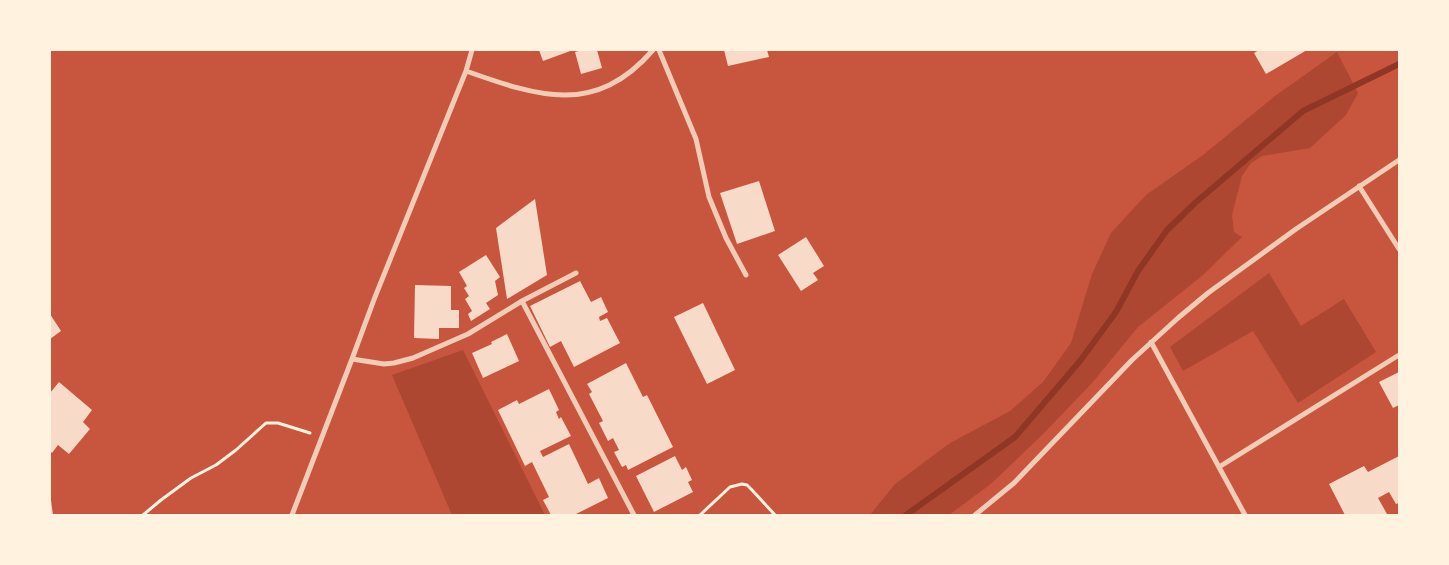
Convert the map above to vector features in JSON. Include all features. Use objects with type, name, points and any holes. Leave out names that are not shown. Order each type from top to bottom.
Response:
[{"type":"street","points":[[292,515],[375,297],[466,71],[472,50]]},
{"type":"street","points":[[466,71],[528,92],[570,96],[584,94],[609,84],[635,67],[653,50]]},
{"type":"street","points":[[659,50],[696,139],[709,197],[726,238],[746,275]]},
{"type":"street","points":[[979,514],[1014,483],[1151,342],[1178,318],[1232,275],[1399,160]]},
{"type":"street","points":[[1359,186],[1399,249]]},
{"type":"street","points":[[352,360],[384,364],[413,358],[468,334],[522,301],[576,273]]},
{"type":"street","points":[[522,301],[634,515]]},
{"type":"street","points":[[1151,342],[1245,515]]},
{"type":"street","points":[[1219,467],[1399,355]]},
{"type":"path","points":[[143,515],[191,478],[216,465],[266,423],[278,423],[322,437]]},
{"type":"path","points":[[700,515],[730,487],[742,484],[747,485],[776,515]]},
{"type":"shaded area","points":[[1337,52],[1358,93],[1346,115],[1310,148],[1262,156],[1251,163],[1242,176],[1232,215],[1234,232],[1242,237],[1203,275],[1138,327],[1092,383],[992,483],[949,515],[870,515],[895,484],[950,443],[1010,411],[1043,382],[1071,343],[1092,274],[1111,233],[1146,195],[1203,155],[1275,96]]},
{"type":"shaded area","points":[[1269,273],[1301,326],[1344,299],[1376,352],[1298,403],[1253,331],[1183,371],[1170,347]]},
{"type":"shaded area","points":[[463,350],[545,515],[452,515],[392,375]]},
{"type":"building","points":[[539,50],[573,50],[543,61]]},
{"type":"building","points":[[597,50],[602,68],[581,74],[575,52]]},
{"type":"building","points":[[724,50],[767,50],[769,57],[728,66]]},
{"type":"building","points":[[1259,50],[1307,50],[1266,74],[1254,53]]},
{"type":"building","points":[[759,181],[775,231],[737,244],[720,193]]},
{"type":"building","points":[[535,199],[547,275],[507,299],[496,228]]},
{"type":"building","points":[[806,237],[824,266],[813,273],[818,280],[801,291],[778,255]]},
{"type":"building","points":[[486,255],[500,277],[495,281],[498,295],[486,303],[490,309],[471,321],[468,314],[472,311],[465,299],[469,296],[464,288],[467,286],[459,272]]},
{"type":"building","points":[[580,281],[591,302],[601,297],[608,312],[599,317],[600,321],[607,318],[620,343],[574,367],[561,341],[550,347],[530,306]]},
{"type":"building","points":[[415,285],[451,286],[451,310],[459,310],[459,328],[439,328],[439,339],[414,338]]},
{"type":"building","points":[[703,303],[735,370],[707,384],[674,317]]},
{"type":"building","points":[[50,314],[61,331],[50,339]]},
{"type":"building","points":[[507,334],[519,361],[483,378],[472,353],[492,344],[491,342]]},
{"type":"building","points":[[626,363],[643,397],[647,395],[673,447],[628,470],[626,465],[622,467],[614,452],[619,450],[613,438],[608,441],[599,423],[603,421],[589,394],[592,392],[587,384]]},
{"type":"building","points":[[1399,372],[1399,405],[1393,408],[1379,382]]},
{"type":"building","points":[[59,382],[92,410],[83,422],[90,429],[69,454],[58,445],[52,453],[50,451],[50,393]]},
{"type":"building","points":[[549,389],[559,410],[556,412],[559,419],[561,417],[571,436],[540,451],[543,457],[569,444],[588,484],[599,478],[608,498],[574,515],[551,515],[543,500],[549,497],[532,462],[525,466],[498,410],[517,400],[519,404]]},
{"type":"building","points":[[675,456],[682,470],[686,467],[692,480],[688,482],[693,492],[654,512],[636,476]]},
{"type":"building","points":[[1399,456],[1399,503],[1396,504],[1389,492],[1378,498],[1387,514],[1345,515],[1329,484],[1364,466],[1368,472]]},
{"type":"building","points":[[51,500],[53,515],[50,515]]},
{"type":"waterway","points":[[906,515],[1015,437],[1080,361],[1116,312],[1138,271],[1167,230],[1195,203],[1303,111],[1399,64]]}]
